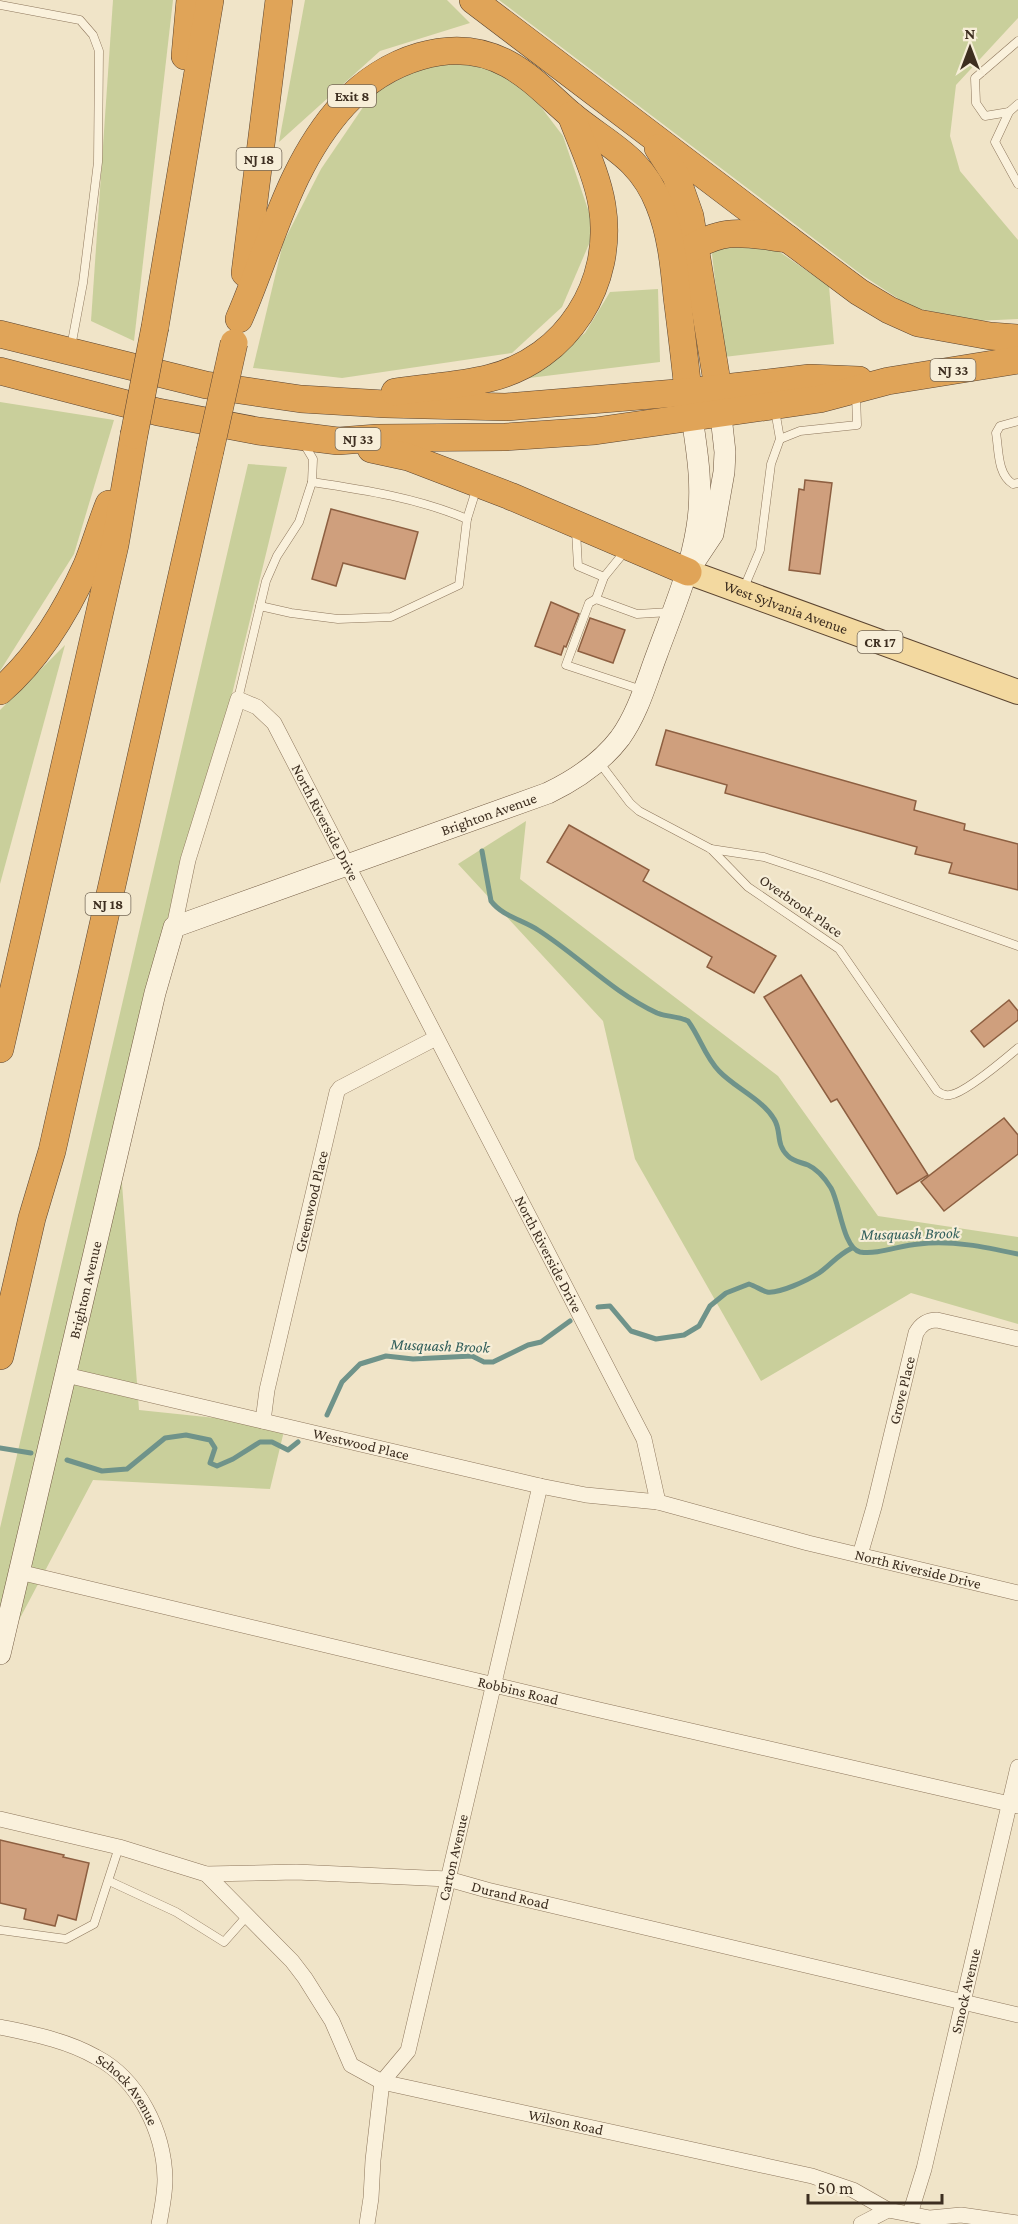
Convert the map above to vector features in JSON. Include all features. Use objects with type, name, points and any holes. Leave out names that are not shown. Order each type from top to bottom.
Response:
[{"type":"highway","points":[[172,226],[190,0]]},
{"type":"highway","points":[[0,1049],[115,544],[155,327],[210,0]]},
{"type":"highway","name":"NJ 18","points":[[0,1356],[32,1218],[57,1128],[236,331],[279,0]]},
{"type":"highway","points":[[473,0],[651,137],[859,292],[889,310],[918,323],[990,336],[1018,338]]},
{"type":"highway","name":"Exit 8","points":[[236,331],[281,208],[308,153],[344,104],[364,85],[385,70],[410,59],[434,53],[459,51],[482,54],[505,62],[524,73],[571,115]]},
{"type":"highway","points":[[571,115],[628,156],[637,166],[659,202],[673,260],[690,405]]},
{"type":"highway","points":[[334,400],[490,378],[531,362],[563,338],[578,319],[600,272],[604,226],[600,193],[571,115]]},
{"type":"highway","points":[[651,137],[676,176],[690,216],[720,401]]},
{"type":"highway","points":[[673,260],[714,236],[736,233],[788,239]]},
{"type":"highway","name":"NJ 33","points":[[0,334],[206,385],[301,399],[506,407],[690,405],[720,401],[810,378],[888,381]]},
{"type":"highway","name":"NJ 33","points":[[720,401],[774,406],[820,399],[888,381],[1018,360]]},
{"type":"highway","name":"NJ 33","points":[[0,371],[88,395],[181,416],[258,431],[338,441],[377,438],[505,437],[595,431],[690,405]]},
{"type":"highway","points":[[0,386],[88,395]]},
{"type":"highway","points":[[338,441],[408,457],[688,572]]},
{"type":"highway","points":[[0,691],[32,658],[52,630],[75,590],[132,444]]},
{"type":"main road","name":"West Sylvania Avenue","points":[[688,572],[1018,692]]},
{"type":"street","name":"Brighton Avenue","points":[[688,572],[714,534],[725,452],[720,401]]},
{"type":"street","name":"Brighton Avenue","points":[[174,927],[548,793],[570,782],[598,761],[619,739],[630,722],[644,691],[688,572],[697,526],[700,482],[697,443],[690,405]]},
{"type":"street","name":"Brighton Avenue","points":[[0,1654],[155,993],[174,927],[188,860],[238,699]]},
{"type":"street","name":"North Riverside Drive","points":[[238,699],[256,707],[274,723],[644,1439],[658,1502],[808,1543],[1018,1593]]},
{"type":"street","name":"Greenwood Place","points":[[263,1420],[267,1390],[337,1092],[340,1088],[436,1038]]},
{"type":"street","name":"Grove Place","points":[[860,1555],[919,1327],[925,1322],[937,1320],[1018,1339]]},
{"type":"street","name":"Westwood Place","points":[[66,1375],[540,1486],[586,1495],[658,1502]]},
{"type":"street","name":"Carton Avenue","points":[[382,2082],[408,2051],[540,1486]]},
{"type":"street","name":"Robbins Road","points":[[19,1572],[591,1708],[1014,1805]]},
{"type":"street","name":"Smock Avenue","points":[[910,2214],[924,2169],[963,2002],[1014,1805],[1018,1767]]},
{"type":"street","name":"Durand Road","points":[[0,1819],[119,1847],[206,1875],[296,1872],[448,1879],[1018,2015]]},
{"type":"street","name":"Wilson Road","points":[[206,1875],[292,1961],[305,1978],[332,2022],[351,2065],[382,2082],[812,2176],[853,2190],[888,2210],[932,2221],[961,2215],[1018,2223]]},
{"type":"street","name":"Schock Avenue","points":[[0,2026],[48,2037],[77,2048],[107,2064],[123,2077],[137,2094],[154,2126],[163,2162],[163,2200],[159,2224]]},
{"type":"street","points":[[367,2224],[382,2082]]},
{"type":"street","points":[[861,2224],[888,2210]]},
{"type":"lane","points":[[0,5],[80,20],[93,35],[99,51],[98,162],[83,283],[70,351]]},
{"type":"lane","points":[[1009,112],[985,116],[976,103],[975,78],[1018,41]]},
{"type":"lane","points":[[1018,104],[1009,112],[995,142],[1018,184]]},
{"type":"lane","points":[[780,439],[800,431],[857,425],[855,390]]},
{"type":"lane","points":[[743,592],[760,550],[771,464],[780,439],[774,406]]},
{"type":"lane","points":[[1018,421],[1000,426],[996,433],[1002,474],[1013,484],[1018,483]]},
{"type":"lane","points":[[238,699],[266,581],[277,556],[300,522],[312,482],[313,459],[300,436]]},
{"type":"lane","points":[[312,482],[356,488],[411,500],[442,508],[467,519]]},
{"type":"lane","points":[[260,606],[291,613],[338,619],[391,616],[459,585],[467,519],[477,484]]},
{"type":"lane","points":[[575,524],[578,566],[604,577]]},
{"type":"lane","points":[[629,547],[604,577],[596,599],[589,603],[566,665],[644,691]]},
{"type":"lane","points":[[596,599],[637,614],[673,612]]},
{"type":"lane","name":"Overbrook Place","points":[[598,761],[630,803],[639,811],[711,849],[748,887],[839,949],[937,1091],[944,1095],[952,1095],[988,1073],[1018,1048]]},
{"type":"lane","points":[[711,849],[764,857],[1018,946]]},
{"type":"lane","points":[[0,1930],[66,1939],[94,1924],[119,1847]]},
{"type":"lane","points":[[109,1881],[176,1912],[224,1942],[248,1916]]},
{"type":"green space","points":[[113,0],[173,0],[134,341],[91,321]]},
{"type":"green space","points":[[305,0],[447,0],[470,23],[380,51],[279,142]]},
{"type":"green space","points":[[499,0],[1018,0],[1018,18],[956,85],[950,136],[960,171],[1018,240],[1018,319],[976,321],[911,307],[862,275]]},
{"type":"green space","points":[[441,57],[516,74],[563,136],[595,230],[562,307],[512,353],[342,378],[253,368],[283,243],[321,169],[372,94]]},
{"type":"green space","points":[[711,246],[774,248],[829,286],[834,344],[724,357]]},
{"type":"green space","points":[[658,289],[660,362],[529,378],[585,333],[610,292]]},
{"type":"green space","points":[[0,402],[114,420],[74,554],[0,671]]},
{"type":"green space","points":[[248,464],[287,467],[120,1157],[139,1410],[254,1422],[284,1431],[270,1489],[93,1480],[0,1656],[0,1528]]},
{"type":"green space","points":[[65,645],[0,884],[0,710]]},
{"type":"green space","points":[[526,821],[520,879],[778,1076],[878,1216],[1018,1237],[1018,1324],[911,1293],[761,1381],[635,1159],[603,1021],[458,864]]},
{"type":"building","points":[[805,480],[832,483],[820,574],[789,570],[799,489],[804,490]]},
{"type":"building","points":[[331,509],[418,532],[405,579],[343,563],[336,586],[312,579]]},
{"type":"building","points":[[551,602],[579,614],[561,655],[535,646]]},
{"type":"building","points":[[590,618],[625,630],[613,663],[578,651]]},
{"type":"building","points":[[666,730],[916,801],[914,810],[965,824],[964,830],[1018,844],[1018,890],[949,873],[952,863],[915,854],[917,847],[725,793],[727,785],[656,765]]},
{"type":"building","points":[[569,825],[649,870],[643,881],[776,956],[754,993],[707,967],[712,957],[547,862]]},
{"type":"building","points":[[801,975],[928,1175],[897,1194],[837,1099],[831,1102],[764,997]]},
{"type":"building","points":[[1009,1000],[1018,1011],[1018,1020],[984,1047],[971,1031]]},
{"type":"building","points":[[1004,1118],[1018,1135],[1018,1154],[944,1211],[921,1182]]},
{"type":"building","points":[[0,1840],[89,1863],[76,1920],[58,1915],[55,1926],[24,1919],[26,1909],[0,1903]]},
{"type":"waterway","points":[[482,851],[491,901],[496,906],[553,940],[625,995],[657,1013],[688,1021],[710,1060],[719,1071],[769,1112],[778,1128],[781,1147],[788,1156],[815,1169],[827,1182],[834,1195],[846,1234],[854,1249],[867,1253],[912,1245],[944,1243],[1018,1254]]},
{"type":"waterway","name":"Musquash Brook","points":[[598,1307],[610,1306],[631,1331],[656,1339],[684,1335],[699,1326],[710,1306],[726,1293],[749,1284],[767,1292],[786,1289],[819,1273],[852,1248]]},
{"type":"waterway","name":"Musquash Brook","points":[[327,1415],[342,1382],[360,1364],[386,1356],[413,1359],[472,1356],[484,1362],[493,1362],[528,1345],[541,1342],[570,1321]]},
{"type":"waterway","name":"Musquash Brook","points":[[67,1460],[102,1471],[127,1469],[165,1438],[186,1435],[210,1440],[215,1448],[210,1463],[217,1466],[260,1442],[272,1442],[288,1450],[298,1442]]},
{"type":"waterway","name":"Musquash Brook","points":[[0,1448],[31,1453]]}]
